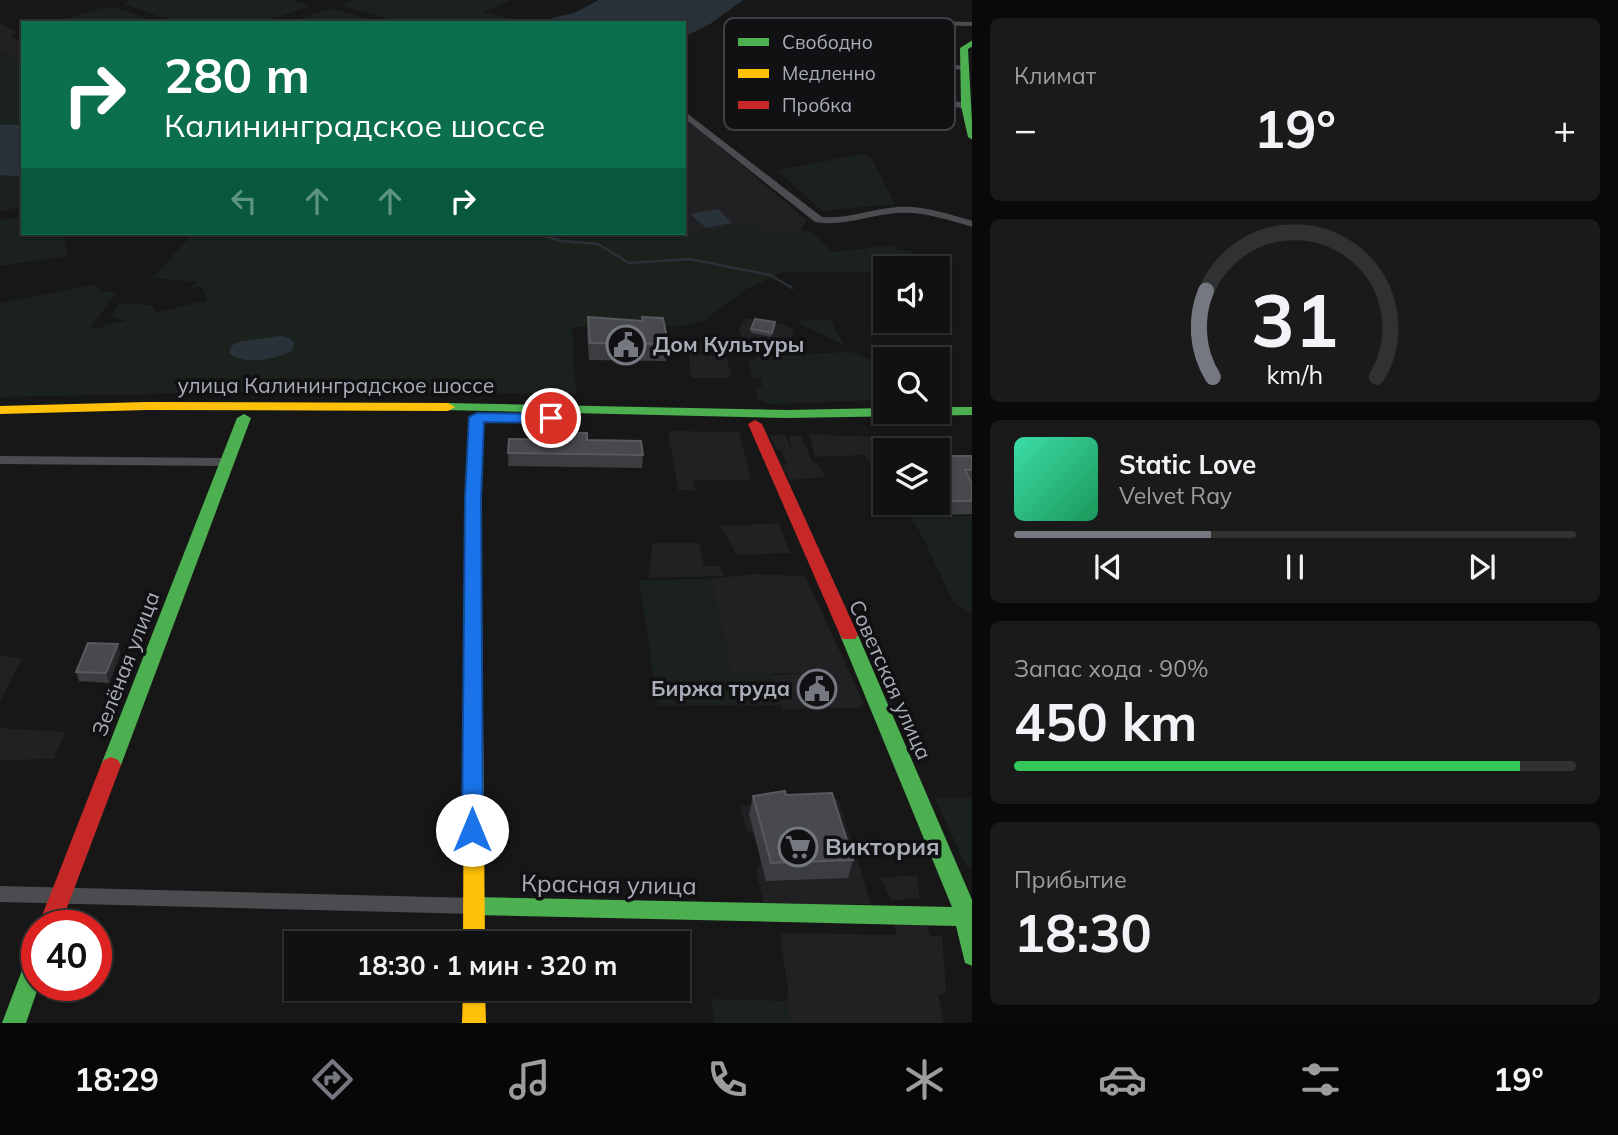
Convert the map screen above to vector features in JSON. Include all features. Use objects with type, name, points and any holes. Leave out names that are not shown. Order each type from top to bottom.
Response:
[{"type":"main road","points":[[971,134],[966,106],[968,66],[964,48],[972,42]]},
{"type":"main road","name":"улица Калининградское шоссе","points":[[0,418],[35,408]]},
{"type":"main road","name":"улица Калининградское шоссе","points":[[0,410],[576,408],[753,419],[972,422]]},
{"type":"main road","name":"улица Калининградское шоссе","points":[[753,419],[972,411]]},
{"type":"main road","points":[[474,931],[473,499],[477,417]]},
{"type":"main road","points":[[0,418],[753,419]]},
{"type":"main road","name":"Зелёная улица","points":[[55,910],[244,418]]},
{"type":"main road","name":"Советская улица","points":[[753,419],[917,794],[966,916],[972,956]]},
{"type":"main road","name":"Красная улица","points":[[474,906],[966,916]]},
{"type":"main road","points":[[14,1023],[22,1001]]},
{"type":"main road","points":[[474,1001],[474,1023]]},
{"type":"street","points":[[955,104],[966,106]]},
{"type":"street","points":[[686,116],[819,220],[833,221],[897,210],[921,211],[972,224]]},
{"type":"street","points":[[0,460],[226,462]]},
{"type":"street","name":"Красная улица","points":[[0,894],[474,906]]},
{"type":"shaded area","points":[[128,0],[292,0],[311,6],[267,21],[172,21],[124,4]]},
{"type":"shaded area","points":[[354,0],[512,0],[483,12],[521,21],[394,21],[340,5]]},
{"type":"shaded area","points":[[599,0],[743,0],[710,24],[686,36],[686,21],[548,21],[574,13]]},
{"type":"shaded area","points":[[114,7],[153,21],[59,21]]},
{"type":"shaded area","points":[[332,8],[375,21],[294,21]]},
{"type":"shaded area","points":[[0,22],[17,33],[10,36],[21,42],[21,60],[0,51]]},
{"type":"shaded area","points":[[0,51],[21,60],[21,125],[0,125]]},
{"type":"shaded area","points":[[686,119],[807,220],[777,268],[554,235],[686,235]]},
{"type":"shaded area","points":[[0,125],[21,125],[21,177],[0,175]]},
{"type":"shaded area","points":[[863,154],[872,159],[895,204],[822,211],[777,170]]},
{"type":"shaded area","points":[[0,175],[21,177],[21,207],[0,212]]},
{"type":"shaded area","points":[[718,209],[732,223],[706,228],[690,214]]},
{"type":"shaded area","points":[[21,217],[21,235],[63,235],[67,256],[0,266],[0,220]]},
{"type":"shaded area","points":[[756,224],[771,233],[798,235],[801,230],[811,231],[833,252],[893,245],[898,250],[913,251],[915,256],[873,256],[873,272],[784,272],[748,288],[705,320],[683,326],[572,327],[576,394],[253,392],[0,397],[0,303],[96,284],[99,291],[116,292],[91,327],[100,329],[107,324],[126,321],[112,316],[118,303],[152,305],[156,313],[207,300],[202,287],[188,289],[196,282],[153,278],[191,235],[686,235]]},
{"type":"shaded area","points":[[746,318],[785,325],[793,330],[792,344],[755,346],[742,339],[739,328]]},
{"type":"shaded area","points":[[830,319],[844,345],[800,324],[798,320]]},
{"type":"shaded area","points":[[280,336],[290,338],[294,343],[293,350],[260,360],[234,357],[229,352],[231,346],[238,342]]},
{"type":"shaded area","points":[[687,342],[723,344],[731,375],[726,378],[691,378]]},
{"type":"shaded area","points":[[850,352],[873,360],[873,400],[770,404],[758,399],[755,388],[762,387],[760,378],[752,378],[748,363],[758,356]]},
{"type":"shaded area","points":[[668,431],[739,432],[751,480],[693,480],[695,490],[678,490]]},
{"type":"shaded area","points":[[785,434],[792,450],[789,436],[801,436],[813,463],[818,463],[825,477],[790,480],[782,465],[787,464],[781,450],[777,450],[770,436]]},
{"type":"shaded area","points":[[809,434],[871,437],[873,442],[873,471],[865,455],[815,457]]},
{"type":"shaded area","points":[[909,515],[972,516],[972,615],[953,601],[920,532]]},
{"type":"shaded area","points":[[779,523],[790,553],[737,555],[720,526]]},
{"type":"shaded area","points":[[653,543],[699,543],[704,566],[720,566],[723,576],[648,578]]},
{"type":"shaded area","points":[[752,574],[805,576],[864,704],[860,708],[783,709],[772,675],[811,673],[731,674],[711,579]]},
{"type":"shaded area","points":[[711,579],[731,673],[772,673],[782,705],[658,706],[639,580]]},
{"type":"shaded area","points":[[0,656],[22,658],[0,702]]},
{"type":"shaded area","points":[[0,728],[65,732],[54,759],[0,760]]},
{"type":"shaded area","points":[[935,798],[972,798],[972,867],[966,866]]},
{"type":"shaded area","points":[[807,799],[838,799],[871,904],[764,905],[756,871],[761,861],[754,834],[746,829],[741,806],[807,804]]},
{"type":"shaded area","points":[[917,876],[920,899],[891,900],[880,877]]},
{"type":"shaded area","points":[[894,923],[927,924],[930,936],[942,936],[946,992],[938,996],[944,1023],[789,1023],[789,997],[780,933],[896,935]]},
{"type":"shaded area","points":[[711,999],[787,1001],[789,1023],[714,1023]]},
{"type":"building","points":[[588,317],[643,321],[642,317],[663,318],[668,344],[590,343]]},
{"type":"building","points":[[755,319],[775,322],[772,333],[751,329]]},
{"type":"building","points":[[561,433],[587,433],[587,440],[641,441],[643,455],[508,453],[509,439],[562,440]]},
{"type":"building","points":[[950,456],[972,456],[972,470],[965,470],[972,484],[972,501],[951,501]]},
{"type":"building","points":[[88,643],[118,644],[106,673],[76,672]]},
{"type":"building","name":"Виктория","points":[[785,791],[786,795],[832,793],[853,860],[771,863],[753,796]]},
{"type":"waterway","points":[[541,235],[561,241],[598,244],[629,263],[689,259],[770,275],[792,288]]},
{"type":"traffic: fast","points":[[972,43],[964,48],[966,106],[972,133]]},
{"type":"traffic: fast","points":[[448,407],[787,414],[972,411]]},
{"type":"traffic: fast","points":[[111,765],[244,418]]},
{"type":"traffic: fast","points":[[849,635],[962,903],[972,951]]},
{"type":"traffic: fast","points":[[474,906],[966,917]]},
{"type":"traffic: fast","points":[[14,1023],[22,1001]]},
{"type":"traffic: slow","points":[[0,410],[147,406],[448,407]]},
{"type":"traffic: slow","points":[[474,931],[473,499],[477,417]]},
{"type":"traffic: slow","points":[[474,1001],[474,1023]]},
{"type":"traffic: jam","points":[[755,424],[849,635]]},
{"type":"traffic: jam","points":[[55,910],[111,765]]},
{"type":"place","name":"Дом Культуры","points":[[626,345]]},
{"type":"place","name":"Биржа труда","points":[[817,689]]},
{"type":"place","name":"Виктория","points":[[798,847]]},
{"type":"route","points":[[472,830],[473,499],[477,417],[551,418]]}]
